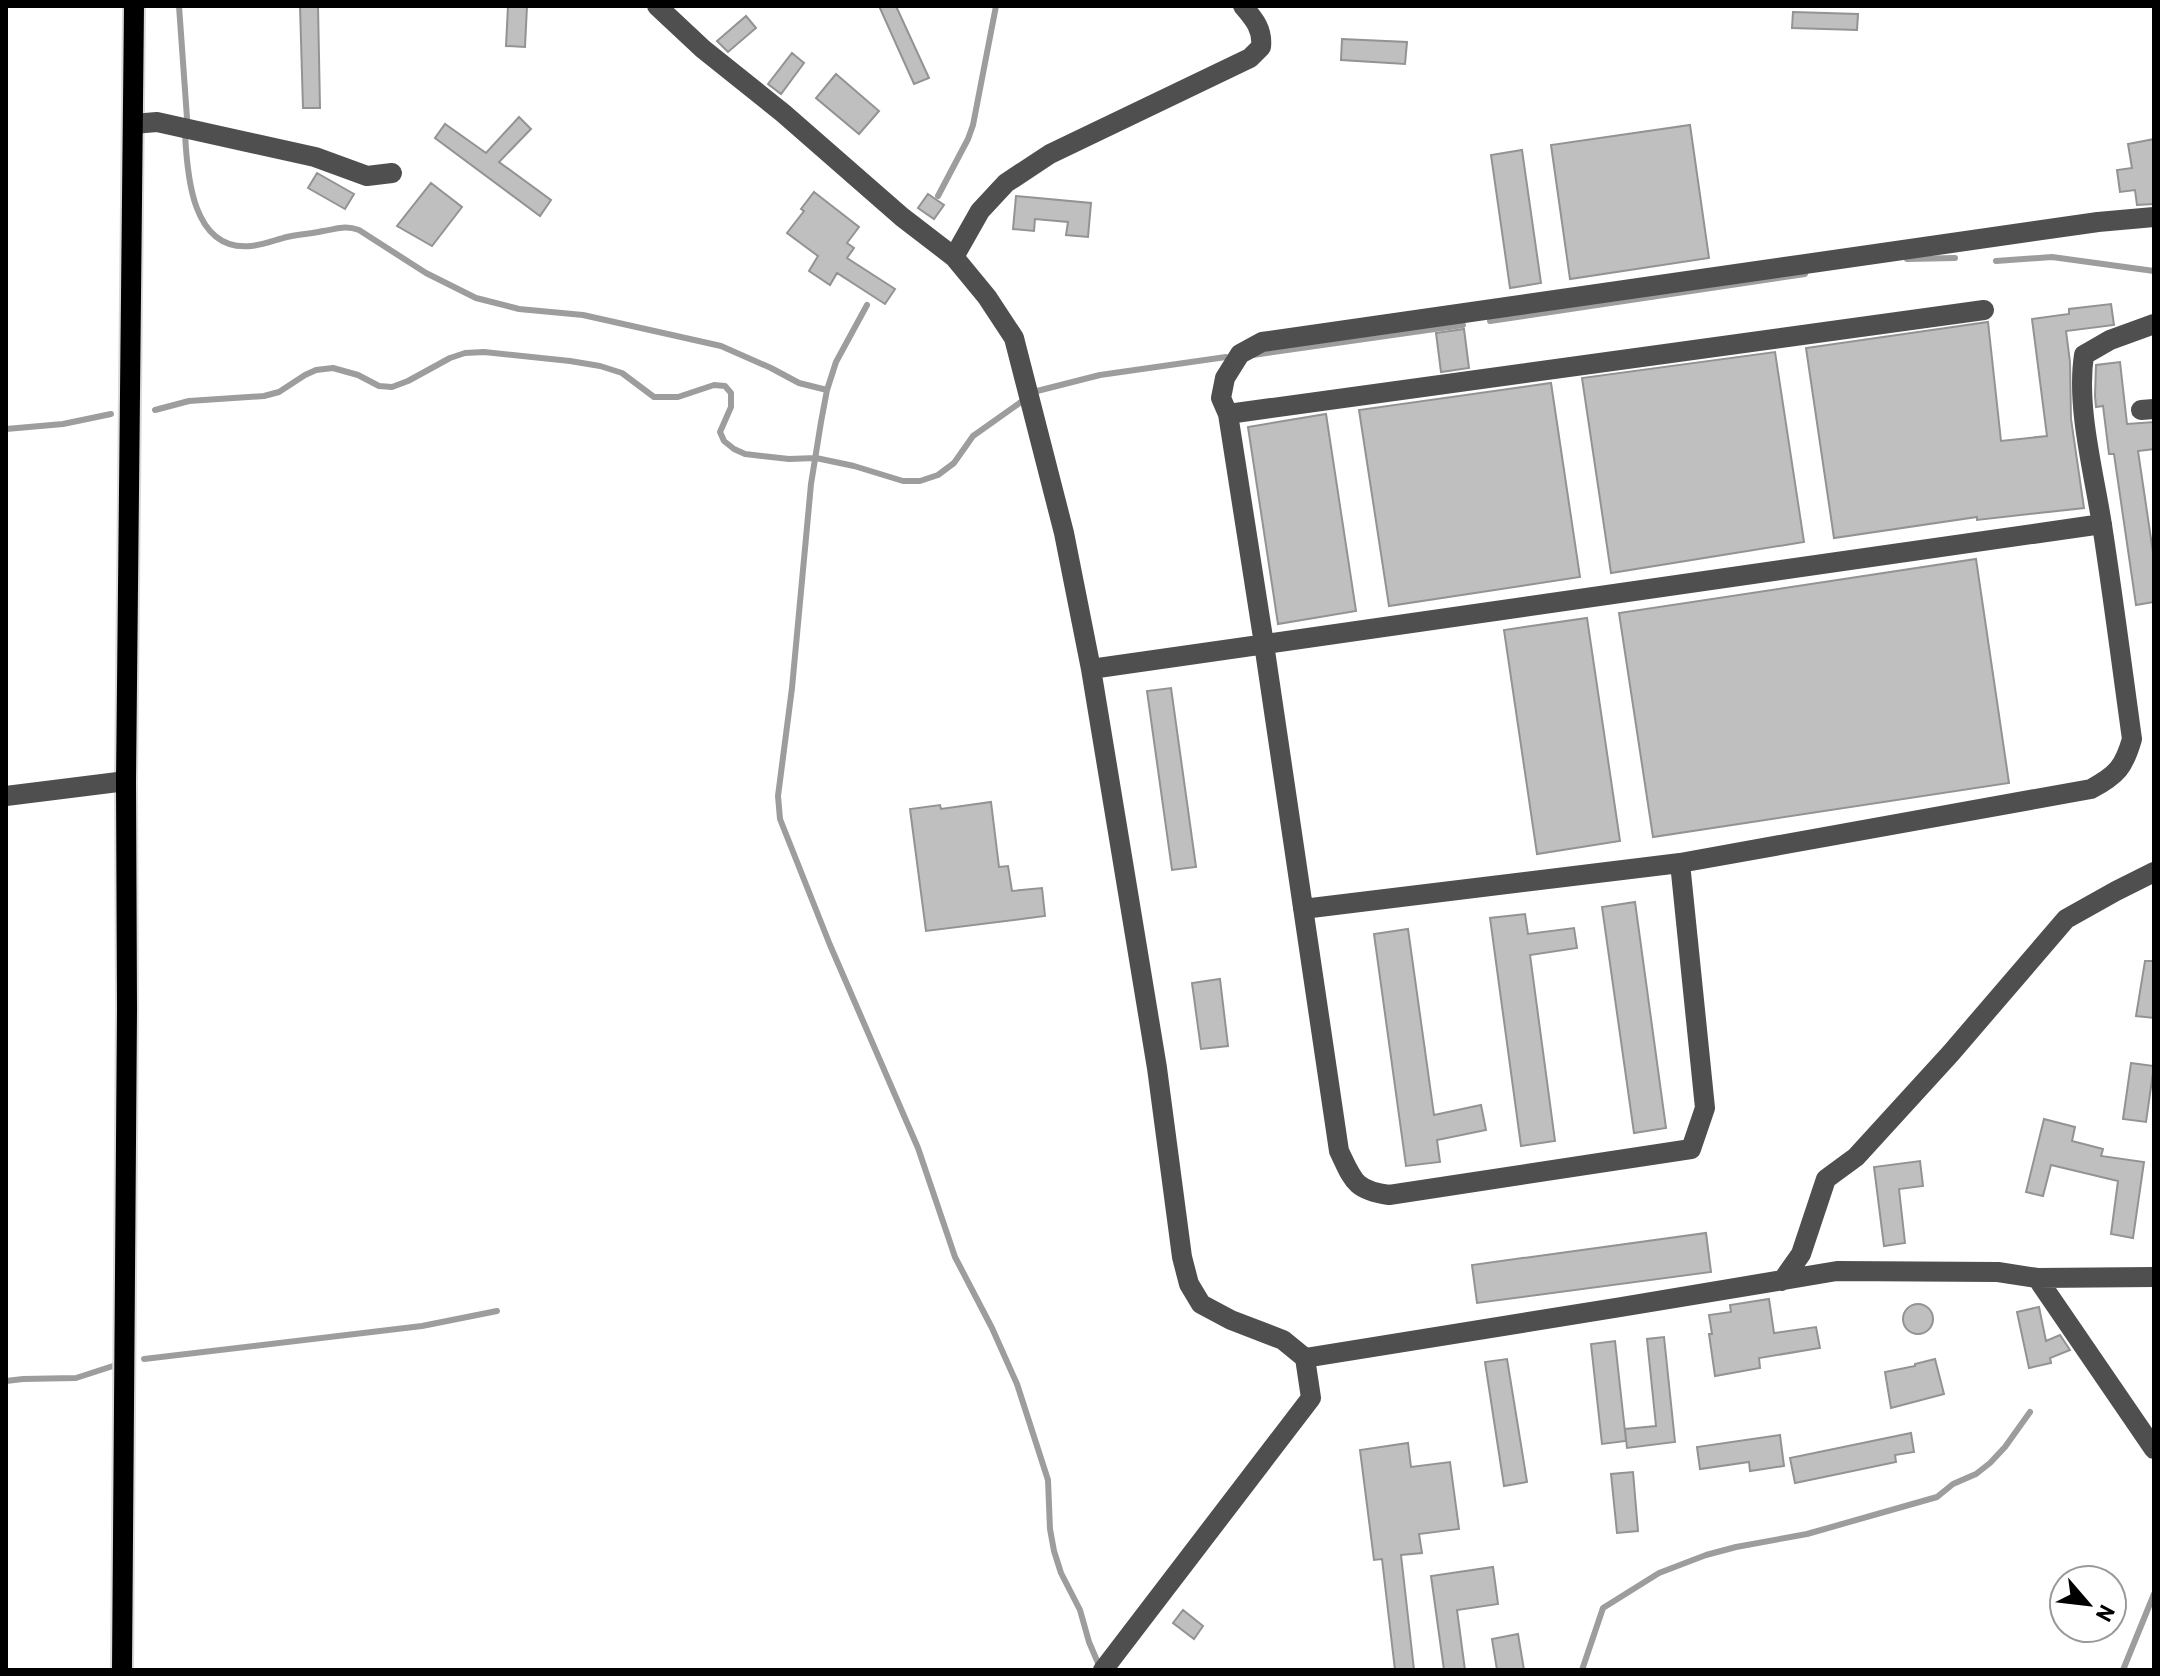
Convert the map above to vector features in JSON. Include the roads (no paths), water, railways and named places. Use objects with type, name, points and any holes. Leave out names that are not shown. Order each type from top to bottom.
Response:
[{"type":"main road","points":[[122,1670],[126,781],[134,6]]},
{"type":"street","points":[[657,6],[703,49],[954,257],[987,297],[1014,338],[1064,533],[1091,669],[1157,1068],[1182,1257],[1189,1284],[1201,1304],[1231,1320],[1283,1340],[1305,1358],[1311,1398],[1103,1670]]},
{"type":"street","points":[[954,257],[980,211],[1006,183],[1050,154],[1250,58],[1261,47],[1262,36],[1256,21],[1243,6]]},
{"type":"street","points":[[133,124],[157,122],[315,157],[367,176],[392,173]]},
{"type":"street","points":[[1680,863],[1705,1108],[1691,1149],[1389,1195],[1372,1193],[1353,1181],[1339,1151],[1228,414],[1221,398],[1225,378],[1240,354],[1262,342],[2154,217]]},
{"type":"street","points":[[1228,414],[1984,310]]},
{"type":"street","points":[[1303,909],[1680,863],[2091,789],[2113,776],[2127,756],[2132,739],[2085,419],[2082,366],[2084,355],[2110,340],[2154,324]]},
{"type":"street","points":[[1091,669],[2102,524]]},
{"type":"street","points":[[6,796],[126,781]]},
{"type":"street","points":[[1782,1281],[1801,1254],[1826,1179],[1856,1157],[1951,1053],[2066,919],[2154,872]]},
{"type":"street","points":[[1305,1358],[1837,1271],[1998,1272],[2037,1278],[2154,1277]]},
{"type":"street","points":[[2037,1278],[2154,1449]]},
{"type":"waterway","points":[[179,6],[187,118]]},
{"type":"waterway","points":[[938,196],[973,125],[996,6]]},
{"type":"waterway","points":[[185,133],[191,189],[197,208],[216,237],[231,245],[251,246],[341,228],[359,230],[426,273],[476,298],[519,309],[583,315],[721,346],[799,383],[827,390]]},
{"type":"waterway","points":[[1996,261],[2052,257],[2154,271]]},
{"type":"waterway","points":[[1907,259],[1955,258]]},
{"type":"waterway","points":[[1490,321],[1805,274]]},
{"type":"waterway","points":[[867,305],[836,362],[821,422],[811,484],[792,688],[778,796],[780,819],[830,945],[918,1148],[955,1257],[1017,1384],[1048,1480],[1054,1551],[1061,1573],[1080,1610],[1098,1663]]},
{"type":"waterway","points":[[1253,355],[1463,325]]},
{"type":"waterway","points":[[155,410],[189,401],[264,396],[279,392],[316,370],[333,368],[358,375],[379,386],[392,387],[450,358],[484,352],[600,366],[622,373],[654,397],[678,397],[714,385],[725,386],[731,393],[731,407],[720,432],[724,441],[734,449],[745,454],[789,459],[816,458],[903,481],[920,481],[938,475],[954,463],[973,436],[1021,402]]},
{"type":"waterway","points":[[1037,391],[1100,375],[1226,357]]},
{"type":"waterway","points":[[6,429],[63,424],[111,414]]},
{"type":"waterway","points":[[144,1359],[422,1326],[497,1311]]},
{"type":"waterway","points":[[6,1381],[76,1378],[113,1366]]},
{"type":"waterway","points":[[1582,1670],[1603,1608],[1659,1573],[1706,1555],[1807,1534],[1937,1497],[1990,1463],[2030,1412]]},
{"type":"waterway","points":[[2123,1670],[2154,1594]]}]
